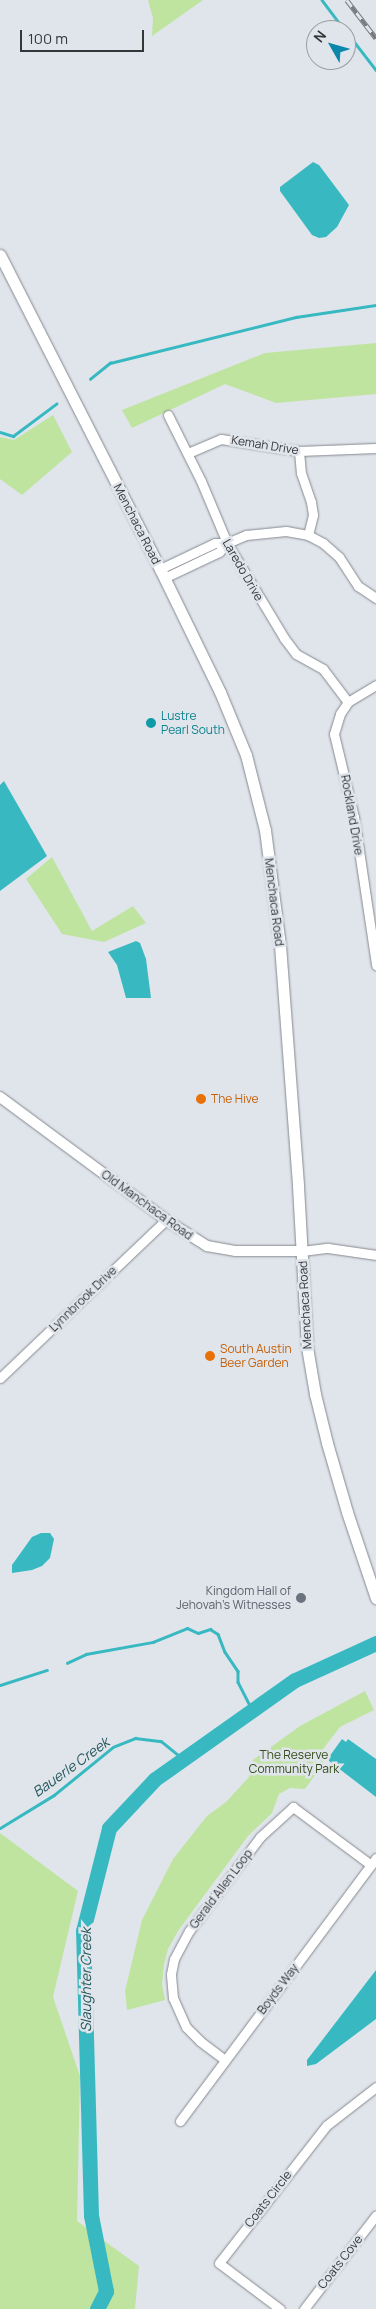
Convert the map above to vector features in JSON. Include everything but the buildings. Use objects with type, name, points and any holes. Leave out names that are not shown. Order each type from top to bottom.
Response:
[{"type":"main road","name":"Menchaca Road","points":[[0,255],[162,573],[246,754],[261,809],[280,945],[302,1251],[306,1347],[315,1394],[347,1512],[374,1593]]},
{"type":"street","name":"Laredo Drive","points":[[168,415],[188,453],[227,543],[288,645],[301,657],[323,669],[348,702]]},
{"type":"street","name":"Kemah Drive","points":[[188,453],[221,439],[299,451],[376,448]]},
{"type":"street","points":[[299,451],[301,473],[311,502],[313,515],[308,535]]},
{"type":"street","points":[[162,573],[215,543],[227,543],[246,535],[272,531],[308,535],[334,552],[358,586],[376,598]]},
{"type":"street","points":[[348,702],[376,685]]},
{"type":"street","name":"Rockland Drive","points":[[348,702],[340,714],[334,734],[350,792],[372,911],[376,965]]},
{"type":"street","name":"Old Manchaca Road","points":[[0,1097],[194,1239],[221,1250],[302,1251],[328,1248],[366,1252],[376,1255]]},
{"type":"street","name":"Lynnbrook Drive","points":[[0,1378],[166,1220]]},
{"type":"street","name":"Gerald Allen Loop","points":[[226,2060],[200,2041],[186,2026],[173,1998],[171,1974],[174,1959],[189,1931],[260,1838],[293,1807],[374,1861]]},
{"type":"street","name":"Boyds Way","points":[[180,2120],[374,1861]]},
{"type":"street","name":"Coats Circle","points":[[280,2309],[219,2263],[327,2126],[376,2087]]},
{"type":"street","name":"Coats Cove","points":[[304,2309],[376,2216]]},
{"type":"green space","points":[[148,0],[203,0],[152,36],[153,18]]},
{"type":"green space","points":[[376,343],[376,394],[276,403],[225,384],[132,428],[122,410],[265,353]]},
{"type":"green space","points":[[53,415],[72,452],[22,495],[0,479],[0,437],[14,440]]},
{"type":"green space","points":[[52,857],[92,931],[133,906],[146,923],[104,942],[62,934],[26,879]]},
{"type":"green space","name":"The Reserve Community Park","points":[[365,1691],[374,1710],[340,1727],[323,1749],[323,1764],[305,1789],[290,1788],[279,1794],[272,1813],[248,1836],[178,1931],[168,1949],[164,1965],[162,1984],[165,2000],[127,2010],[125,1991],[142,1920],[173,1859],[207,1816],[226,1802],[249,1777],[253,1760],[300,1726]]},
{"type":"green space","points":[[0,1833],[78,1891],[53,1997],[80,2076],[77,2221],[139,2266],[135,2309],[0,2309]]},
{"type":"water","points":[[313,162],[319,165],[349,205],[337,227],[326,237],[319,238],[312,235],[280,191],[280,187]]},
{"type":"water","points":[[4,781],[47,856],[0,891],[0,785]]},
{"type":"water","points":[[136,941],[140,943],[146,959],[151,998],[126,998],[117,965],[108,952]]},
{"type":"water","points":[[41,1533],[50,1533],[54,1539],[50,1558],[42,1566],[32,1570],[12,1573],[12,1565],[32,1537]]},
{"type":"water","points":[[342,1739],[346,1742],[348,1739],[376,1759],[376,1797],[329,1761],[329,1757]]},
{"type":"water","points":[[376,1970],[376,2019],[316,2064],[307,2066],[307,2060]]},
{"type":"waterway","points":[[322,0],[337,20]]},
{"type":"waterway","points":[[356,44],[376,70]]},
{"type":"waterway","points":[[90,379],[110,363],[296,317],[376,305]]},
{"type":"waterway","points":[[0,432],[13,436],[56,404]]},
{"type":"waterway","points":[[67,1663],[86,1654],[153,1642],[187,1628],[198,1633],[210,1629],[218,1634],[225,1652],[238,1671],[238,1682],[252,1710]]},
{"type":"waterway","name":"Slaughter Creek","points":[[97,2309],[106,2291],[91,2215],[83,1931],[109,1828],[155,1779],[295,1680],[376,1643]]},
{"type":"waterway","points":[[0,1685],[47,1670]]},
{"type":"waterway","name":"Bauerle Creek","points":[[0,1828],[54,1795],[113,1747],[135,1738],[161,1741],[183,1759]]},
{"type":"railway","points":[[347,0],[376,38]]},
{"type":"place","name":"Lustre Pearl South","points":[[151,723]]},
{"type":"place","name":"The Hive","points":[[201,1099]]},
{"type":"place","name":"South Austin Beer Garden","points":[[210,1356]]},
{"type":"place","name":"Kingdom Hall of Jehovah's Witnesses","points":[[301,1598]]}]
